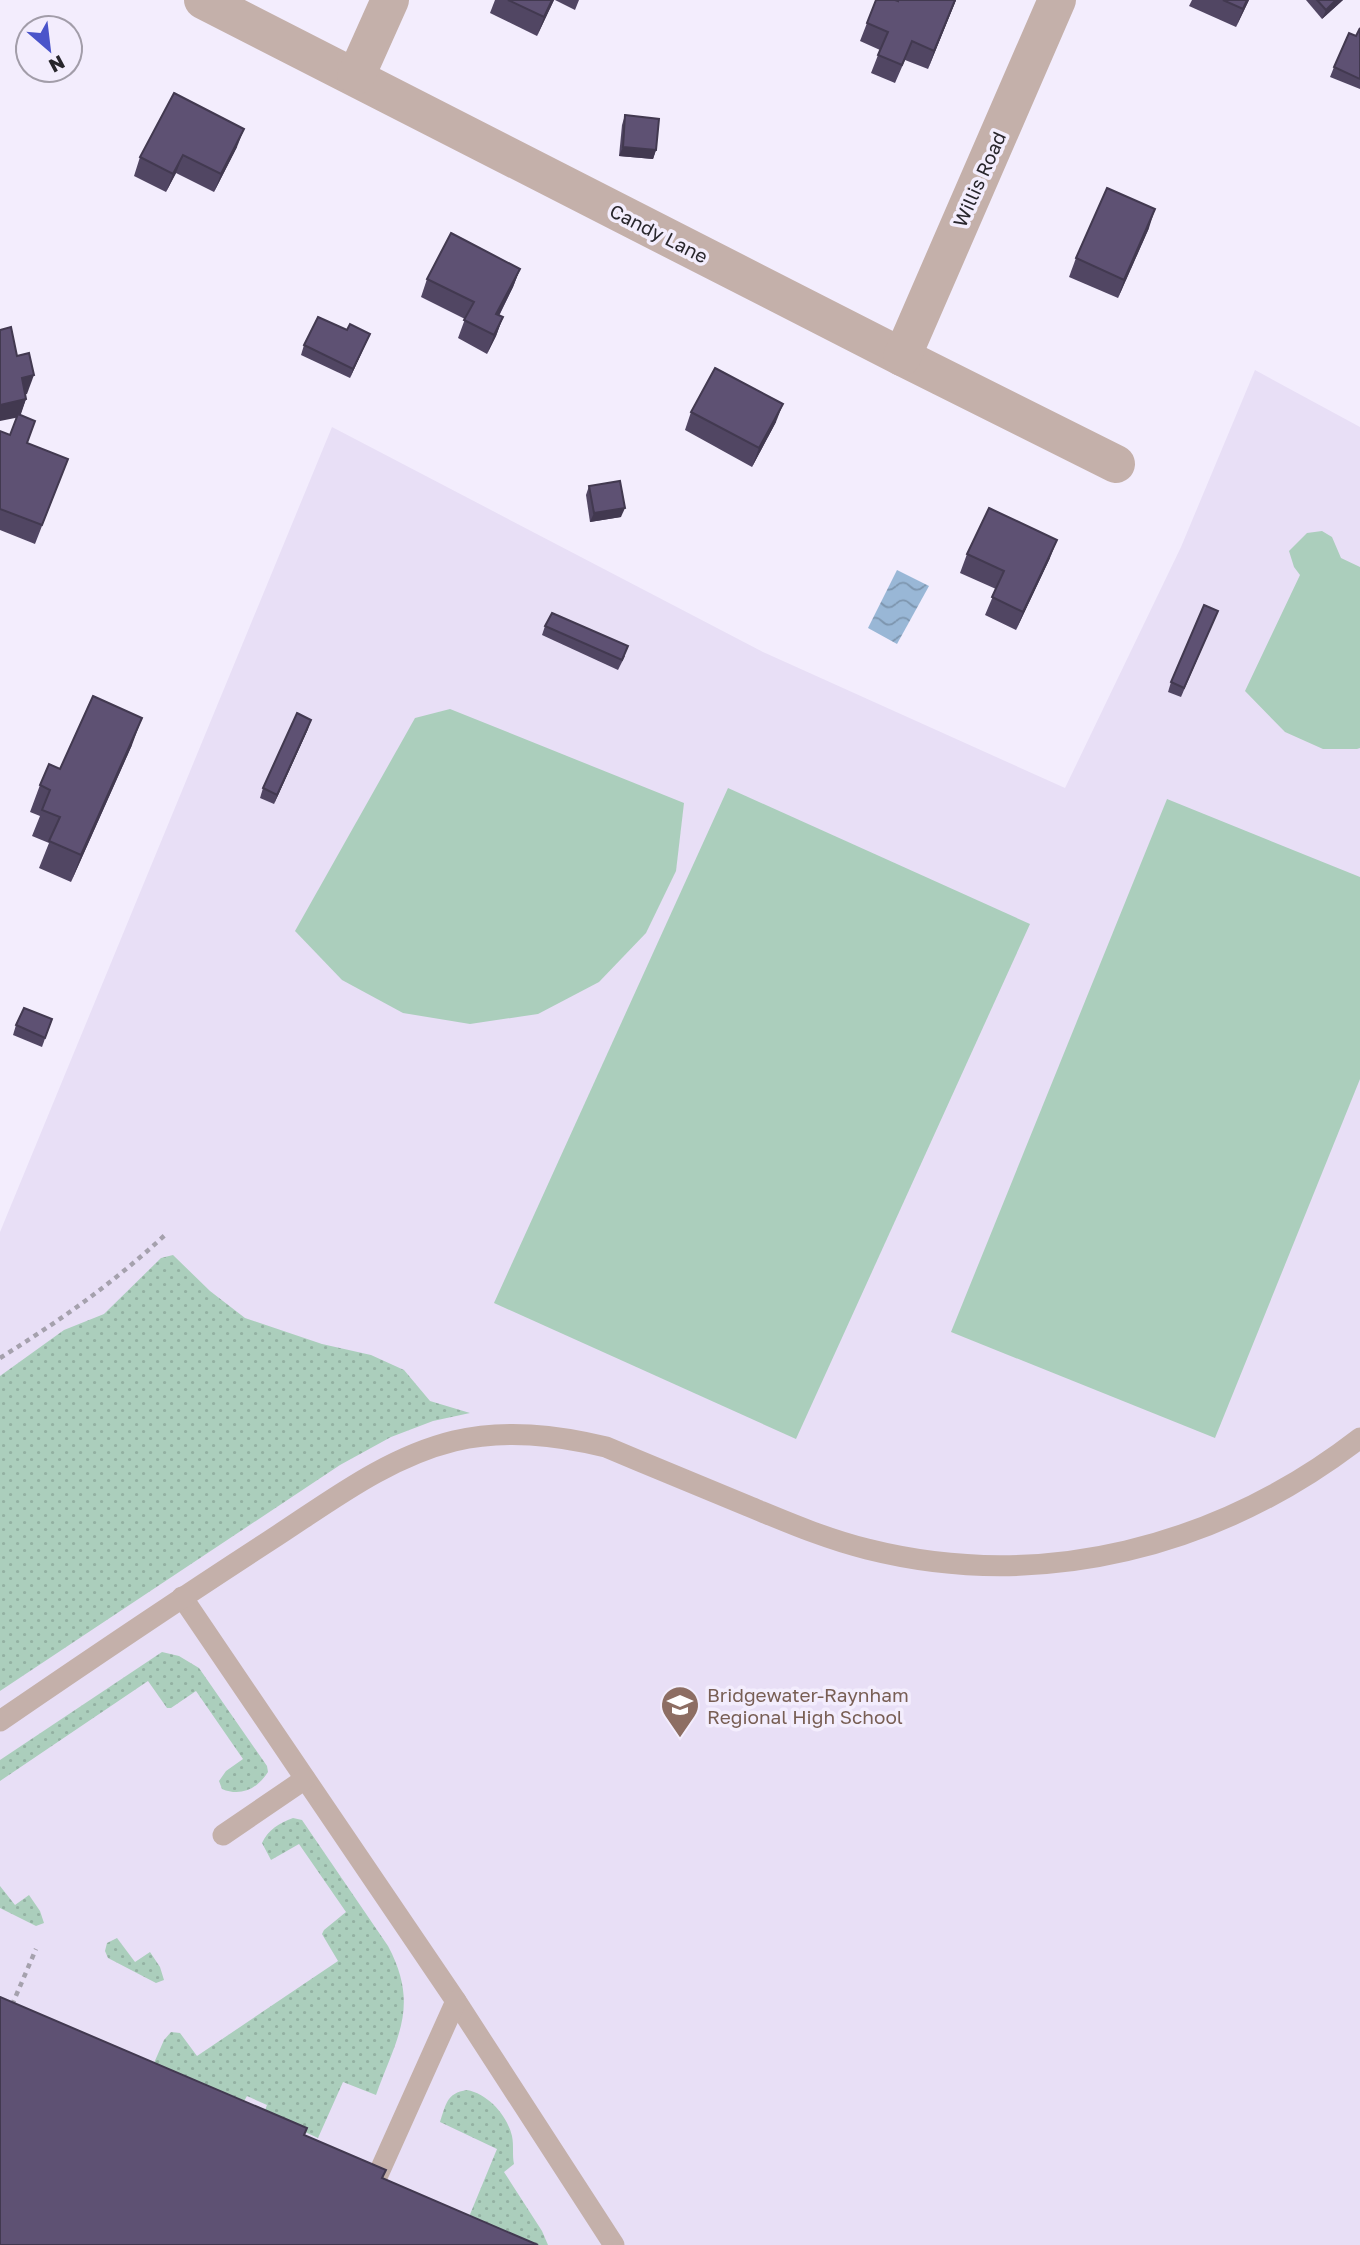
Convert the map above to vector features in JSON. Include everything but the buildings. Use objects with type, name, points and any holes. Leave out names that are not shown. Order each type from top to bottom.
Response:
[{"type":"street","name":"Candy Lane","points":[[203,0],[1116,464]]},
{"type":"street","points":[[356,76],[390,0]]},
{"type":"street","name":"Willis Road","points":[[902,357],[1057,0]]},
{"type":"lane","points":[[0,1721],[182,1597],[384,1467],[421,1451],[456,1441],[492,1435],[528,1434],[567,1438],[606,1447],[830,1538],[898,1556],[978,1565],[1092,1559],[1141,1548],[1194,1531],[1280,1492],[1326,1464],[1360,1438]]},
{"type":"lane","points":[[182,1597],[456,2001],[614,2245]]},
{"type":"lane","points":[[223,1835],[305,1779]]},
{"type":"lane","points":[[377,2177],[456,2001]]},
{"type":"path","points":[[0,1358],[65,1318],[130,1267],[165,1235]]},
{"type":"path","points":[[10,2008],[36,1949]]},
{"type":"shaded area","name":"Bridgewater-Raynham Regional High School","points":[[1255,370],[1360,427],[1360,2245],[0,2245],[0,1232],[332,427],[763,652],[1065,788],[1181,547]]},
{"type":"green space","points":[[1322,531],[1332,537],[1341,558],[1360,567],[1360,748],[1357,749],[1323,749],[1285,732],[1245,691],[1300,575],[1294,567],[1289,551],[1307,533]]},
{"type":"green space","points":[[450,709],[684,803],[676,871],[646,933],[599,982],[538,1014],[470,1024],[403,1013],[342,980],[295,931],[415,718]]},
{"type":"green space","points":[[728,788],[1030,924],[796,1439],[494,1303]]},
{"type":"green space","points":[[1167,799],[1360,877],[1360,1079],[1215,1438],[951,1332]]},
{"type":"green space","points":[[173,1255],[210,1291],[245,1318],[322,1344],[371,1355],[404,1370],[430,1401],[470,1413],[433,1421],[391,1437],[340,1465],[0,1691],[0,1376],[64,1330],[104,1314],[161,1258]]},
{"type":"green space","points":[[162,1652],[179,1656],[199,1668],[267,1766],[268,1772],[254,1787],[242,1792],[222,1789],[219,1781],[226,1771],[243,1759],[196,1691],[167,1708],[148,1681],[0,1781],[0,1760]]},
{"type":"green space","points":[[293,1818],[302,1820],[388,1946],[403,1986],[402,2021],[376,2095],[343,2082],[318,2138],[264,2113],[267,2105],[247,2096],[243,2103],[154,2063],[164,2040],[171,2032],[180,2033],[197,2056],[338,1961],[322,1934],[346,1912],[299,1844],[271,1860],[262,1843],[274,1828]]},
{"type":"green space","points":[[0,1886],[15,1905],[29,1895],[40,1911],[44,1923],[36,1926],[0,1908]]},
{"type":"green space","points":[[117,1938],[135,1962],[150,1952],[160,1967],[164,1980],[156,1983],[108,1958],[105,1951],[107,1943]]},
{"type":"green space","points":[[467,2090],[489,2101],[506,2121],[512,2136],[514,2164],[504,2172],[548,2245],[468,2245],[459,2241],[497,2149],[440,2122],[451,2097]]},
{"type":"water","points":[[897,570],[929,586],[897,644],[868,628]]},
{"type":"place","name":"Bridgewater-Raynham Regional High School","points":[[680,1739]]}]
